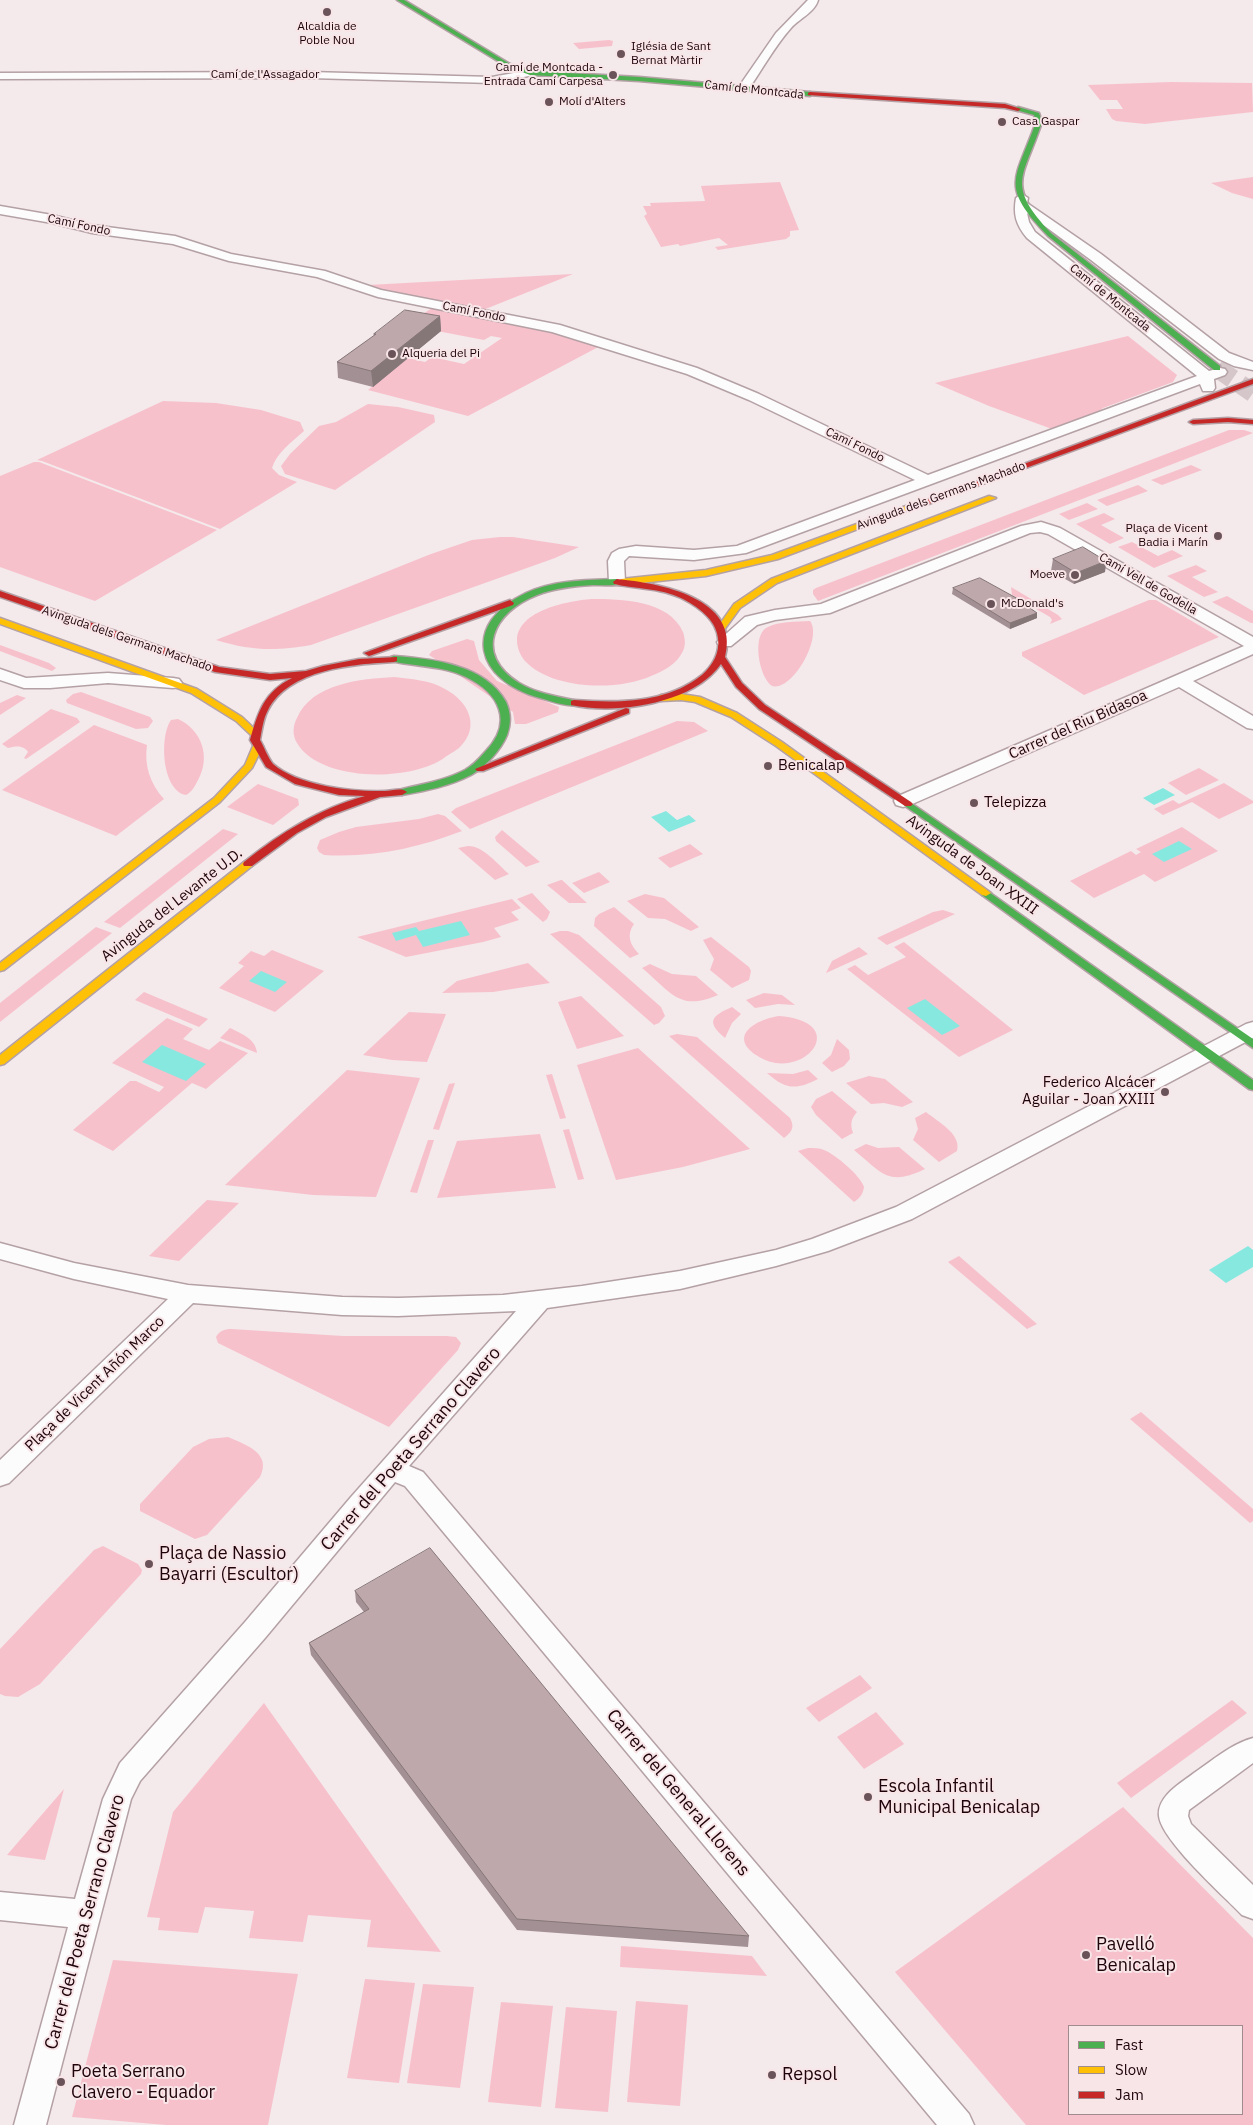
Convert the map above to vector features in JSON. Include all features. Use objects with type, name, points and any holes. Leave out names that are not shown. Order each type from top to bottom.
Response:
[{"type":"main road","name":"Camí de Montcada","points":[[400,0],[508,65],[530,73],[639,79],[840,98],[1005,106],[1037,114],[1039,122],[1018,183],[1024,202]]},
{"type":"main road","name":"Avinguda dels Germans Machado","points":[[619,582],[706,573],[775,557],[1253,381]]},
{"type":"main road","points":[[1230,408],[1188,424],[1228,420],[1253,422]]},
{"type":"main road","name":"Avinguda dels Germans Machado","points":[[658,699],[690,687],[713,670],[732,610],[756,591],[774,581],[999,495]]},
{"type":"main road","points":[[619,582],[580,583],[545,590],[516,603],[505,610],[489,630],[486,651],[490,661],[498,671],[522,688],[538,695],[566,702],[596,706],[658,699]]},
{"type":"main road","name":"Avinguda de Joan XXIII","points":[[619,582],[654,586],[688,599],[709,612],[722,642],[734,678],[758,703],[1249,1036]]},
{"type":"main road","name":"Avinguda dels Germans Machado","points":[[0,594],[218,670],[270,677],[289,676],[321,670],[545,590]]},
{"type":"main road","name":"Avinguda dels Germans Machado","points":[[0,621],[196,692],[239,718],[255,734]]},
{"type":"main road","points":[[463,775],[486,759],[502,740],[506,726],[505,713],[500,700],[490,689],[476,679],[459,671],[417,660],[371,660],[321,670],[284,688],[265,705],[257,720],[255,734],[258,746],[264,758],[275,769],[298,782],[329,792],[376,796],[407,793],[437,786],[658,699]]},
{"type":"main road","name":"Avinguda de Joan XXIII","points":[[658,699],[684,697],[698,700],[734,715],[779,744],[1253,1086]]},
{"type":"main road","points":[[0,968],[217,800],[249,766],[258,746]]},
{"type":"main road","name":"Avinguda del Levante U.D.","points":[[0,1061],[285,834],[315,816],[341,804],[376,796]]},
{"type":"street","points":[[744,88],[780,35],[788,25],[812,4],[813,0]]},
{"type":"street","name":"Camí de l'Assagador","points":[[0,76],[310,75],[492,80],[530,73]]},
{"type":"street","name":"Camí de Montcada","points":[[1024,202],[1112,269],[1212,371],[1031,235],[1024,228],[1021,218],[1024,202]]},
{"type":"street","name":"Camí Fondo","points":[[0,210],[40,216],[92,229],[175,240],[230,257],[320,274],[395,296],[555,328],[692,370],[754,397],[928,480]]},
{"type":"street","name":"Camí de Montcada","points":[[1212,371],[1239,363],[1253,366]]},
{"type":"street","points":[[619,582],[616,560],[617,556],[621,554],[637,551],[703,555],[740,550],[1021,447],[1187,384],[1212,371]]},
{"type":"street","points":[[1197,402],[1204,396],[1212,371]]},
{"type":"street","name":"Camí Vell de Godella","points":[[722,642],[751,621],[775,615],[824,609],[1027,529],[1041,527],[1054,531],[1253,646]]},
{"type":"street","name":"Carrer del Riu Bidasoa","points":[[903,801],[1180,680],[1253,646]]},
{"type":"street","name":"Avinguda dels Germans Machado","points":[[0,674],[24,683],[50,683],[108,678],[173,683]]},
{"type":"street","points":[[1180,680],[1253,724]]},
{"type":"street","points":[[0,1251],[74,1271],[188,1294],[342,1306],[472,1306],[538,1301],[619,1290],[730,1269],[811,1247],[868,1228],[909,1211],[1208,1053],[1249,1036]]},
{"type":"street","name":"Plaça de Vicent Añón Marco","points":[[2,1475],[188,1294]]},
{"type":"street","name":"Carrer del Poeta Serrano Clavero","points":[[30,2125],[117,1799],[130,1772],[255,1630],[360,1504],[538,1301]]},
{"type":"street","name":"Carrer del General Llorens","points":[[392,1469],[414,1479],[958,2125]]},
{"type":"street","points":[[1253,1750],[1246,1752],[1179,1801],[1173,1816],[1181,1833],[1253,1905]]},
{"type":"street","points":[[0,1906],[37,1911],[87,1914]]},
{"type":"shaded area","points":[[613,41],[612,46],[579,49],[573,43]]},
{"type":"shaded area","points":[[1171,82],[1252,83],[1253,112],[1145,124],[1116,121],[1112,119],[1106,109],[1123,109],[1117,100],[1100,100],[1088,85]]},
{"type":"shaded area","points":[[1253,177],[1253,199],[1232,193],[1211,183]]},
{"type":"shaded area","points":[[780,182],[799,230],[790,231],[790,236],[786,239],[718,250],[715,247],[728,245],[719,238],[680,246],[678,244],[661,247],[644,216],[647,214],[643,206],[651,206],[650,203],[705,201],[701,186]]},
{"type":"shaded area","points":[[573,274],[483,310],[380,291],[368,285]]},
{"type":"shaded area","points":[[432,308],[548,330],[602,345],[468,416],[368,390],[408,358],[425,362],[432,357],[464,364],[502,338],[491,336],[484,340],[406,325]]},
{"type":"shaded area","points":[[1128,336],[1177,375],[1173,382],[1103,408],[1096,414],[1052,429],[989,406],[935,383]]},
{"type":"shaded area","points":[[163,401],[216,403],[261,410],[300,422],[304,431],[281,452],[272,468],[279,475],[297,482],[220,529],[37,460]]},
{"type":"shaded area","points":[[368,404],[398,407],[434,415],[435,422],[335,490],[285,474],[281,466],[290,454],[319,426],[336,422]]},
{"type":"shaded area","points":[[1229,430],[1244,430],[1253,433],[818,601],[813,594],[813,590],[816,588]]},
{"type":"shaded area","points":[[34,462],[39,462],[217,530],[95,601],[0,567],[0,476]]},
{"type":"shaded area","points":[[1191,465],[1202,470],[1162,485],[1151,480]]},
{"type":"shaded area","points":[[1138,485],[1148,491],[1107,506],[1097,500]]},
{"type":"shaded area","points":[[1087,503],[1098,509],[1069,520],[1059,514]]},
{"type":"shaded area","points":[[1104,513],[1115,519],[1101,525],[1124,538],[1110,544],[1076,524]]},
{"type":"shaded area","points":[[513,537],[579,547],[555,558],[311,645],[264,649],[216,640],[431,554],[472,540]]},
{"type":"shaded area","points":[[1132,542],[1158,556],[1172,550],[1183,556],[1154,568],[1118,547]]},
{"type":"shaded area","points":[[1196,565],[1207,571],[1192,577],[1218,592],[1204,597],[1167,576]]},
{"type":"shaded area","points":[[1011,587],[1062,619],[1050,624],[1052,620],[1050,617],[1012,595]]},
{"type":"shaded area","points":[[1227,596],[1253,611],[1253,623],[1212,602]]},
{"type":"shaded area","points":[[591,599],[630,601],[656,607],[667,613],[676,621],[683,632],[685,644],[680,656],[670,666],[651,676],[637,681],[604,685],[586,685],[551,678],[537,671],[525,661],[519,651],[517,640],[520,630],[526,621],[546,609],[570,602]]},
{"type":"shaded area","points":[[1149,600],[1156,600],[1219,637],[1084,695],[1022,656],[1022,652]]},
{"type":"shaded area","points":[[810,621],[813,629],[812,639],[809,651],[803,662],[788,681],[780,686],[772,686],[767,681],[759,657],[759,640],[762,633],[766,628],[776,624]]},
{"type":"shaded area","points":[[467,639],[474,641],[479,660],[497,681],[559,707],[558,712],[526,724],[515,724],[513,712],[429,655],[432,651]]},
{"type":"shaded area","points":[[0,645],[49,663],[56,668],[52,671],[0,651]]},
{"type":"shaded area","points":[[394,677],[420,680],[433,684],[445,689],[460,700],[469,715],[471,723],[470,731],[460,747],[429,766],[389,774],[366,774],[345,771],[325,765],[309,756],[295,740],[294,727],[296,721],[304,706],[314,697],[339,685],[367,679]]},
{"type":"shaded area","points":[[81,692],[150,717],[153,721],[148,728],[136,729],[67,703],[66,700],[73,694]]},
{"type":"shaded area","points":[[17,695],[26,698],[0,715],[0,703]]},
{"type":"shaded area","points":[[51,709],[77,718],[80,722],[26,759],[24,758],[28,752],[24,748],[8,748],[2,744]]},
{"type":"shaded area","points":[[178,719],[193,730],[202,745],[204,753],[202,771],[193,789],[186,795],[178,791],[172,784],[165,762],[164,750],[167,728],[171,720]]},
{"type":"shaded area","points":[[677,721],[694,722],[708,731],[470,829],[451,812],[456,808]]},
{"type":"shaded area","points":[[94,725],[147,745],[146,760],[149,774],[155,787],[164,799],[116,836],[2,790]]},
{"type":"shaded area","points":[[1199,768],[1219,780],[1186,795],[1168,783]]},
{"type":"shaded area","points":[[1224,783],[1253,801],[1253,803],[1219,819],[1192,802],[1163,815],[1154,809],[1173,800],[1179,804]]},
{"type":"shaded area","points":[[258,784],[298,799],[299,805],[273,825],[227,807]]},
{"type":"shaded area","points":[[438,814],[445,816],[462,831],[412,847],[360,855],[324,855],[317,848],[320,840],[356,827],[419,819]]},
{"type":"shaded area","points":[[1182,827],[1218,851],[1155,882],[1144,874],[1094,898],[1070,881],[1131,851],[1136,855],[1141,852],[1136,849]]},
{"type":"shaded area","points":[[223,829],[238,834],[120,928],[104,922]]},
{"type":"shaded area","points":[[502,830],[540,862],[526,867],[496,841],[495,837]]},
{"type":"shaded area","points":[[690,844],[703,854],[670,868],[658,858]]},
{"type":"shaded area","points":[[468,846],[485,852],[509,874],[495,880],[458,848]]},
{"type":"shaded area","points":[[599,872],[610,882],[584,893],[572,883]]},
{"type":"shaded area","points":[[562,880],[587,903],[569,903],[547,885]]},
{"type":"shaded area","points":[[532,893],[550,912],[547,919],[543,922],[517,899]]},
{"type":"shaded area","points":[[645,894],[664,898],[699,927],[691,931],[665,919],[648,918],[627,901]]},
{"type":"shaded area","points":[[512,899],[521,908],[511,912],[519,920],[494,928],[501,937],[483,942],[406,957],[357,937]]},
{"type":"shaded area","points":[[614,907],[634,924],[630,932],[630,940],[639,954],[630,958],[594,926],[595,918],[599,914]]},
{"type":"shaded area","points":[[943,910],[955,914],[887,945],[877,938],[933,912]]},
{"type":"shaded area","points":[[96,927],[112,933],[0,1022],[0,1003]]},
{"type":"shaded area","points":[[568,931],[579,935],[661,1007],[665,1016],[659,1023],[654,1025],[550,934]]},
{"type":"shaded area","points":[[711,937],[749,967],[751,971],[749,980],[732,988],[710,970],[714,959],[703,940]]},
{"type":"shaded area","points":[[904,942],[1013,1030],[959,1057],[847,969],[855,965],[868,975],[906,957],[894,947]]},
{"type":"shaded area","points":[[859,947],[868,954],[826,973],[832,961]]},
{"type":"shaded area","points":[[272,950],[324,971],[275,1012],[219,988],[244,966],[238,963],[251,951],[264,956]]},
{"type":"shaded area","points":[[528,963],[550,983],[493,992],[442,993],[457,981]]},
{"type":"shaded area","points":[[650,964],[672,974],[696,976],[718,995],[705,1000],[694,1001],[676,997],[642,968]]},
{"type":"shaded area","points":[[144,992],[208,1019],[199,1027],[135,1000]]},
{"type":"shaded area","points":[[764,993],[782,995],[795,1005],[778,1004],[755,1008],[746,1000]]},
{"type":"shaded area","points":[[581,996],[624,1036],[577,1049],[558,1002]]},
{"type":"shaded area","points":[[732,1007],[741,1014],[732,1023],[725,1038],[713,1024],[719,1013]]},
{"type":"shaded area","points":[[409,1012],[446,1014],[427,1062],[392,1060],[363,1055]]},
{"type":"shaded area","points":[[779,1016],[802,1021],[814,1029],[817,1039],[813,1049],[803,1058],[789,1063],[773,1062],[756,1055],[748,1048],[744,1041],[745,1035],[755,1024]]},
{"type":"shaded area","points":[[167,1018],[193,1029],[183,1039],[209,1050],[220,1041],[248,1053],[206,1089],[192,1083],[113,1151],[73,1130],[130,1081],[136,1081],[159,1092],[164,1087],[112,1063]]},
{"type":"shaded area","points":[[230,1028],[251,1041],[257,1053],[220,1038]]},
{"type":"shaded area","points":[[677,1034],[697,1037],[790,1118],[792,1129],[789,1134],[784,1138],[669,1036]]},
{"type":"shaded area","points":[[837,1039],[849,1050],[850,1059],[844,1066],[832,1072],[822,1063],[831,1055]]},
{"type":"shaded area","points":[[638,1048],[750,1149],[683,1167],[616,1180],[577,1065]]},
{"type":"shaded area","points":[[347,1070],[420,1078],[376,1197],[313,1195],[225,1185]]},
{"type":"shaded area","points":[[808,1070],[818,1079],[797,1086],[780,1083],[767,1073],[793,1074]]},
{"type":"shaded area","points":[[552,1074],[566,1118],[560,1119],[546,1075]]},
{"type":"shaded area","points":[[869,1076],[885,1079],[913,1102],[902,1107],[884,1103],[871,1104],[846,1083]]},
{"type":"shaded area","points":[[455,1083],[439,1130],[433,1129],[449,1084]]},
{"type":"shaded area","points":[[832,1091],[857,1112],[852,1122],[853,1133],[842,1139],[816,1115],[811,1107],[816,1099]]},
{"type":"shaded area","points":[[926,1112],[953,1134],[958,1145],[957,1151],[939,1162],[913,1140],[918,1129],[915,1118]]},
{"type":"shaded area","points":[[569,1129],[584,1179],[578,1180],[563,1130]]},
{"type":"shaded area","points":[[540,1134],[556,1188],[437,1198],[457,1141]]},
{"type":"shaded area","points":[[428,1140],[434,1140],[417,1193],[410,1192]]},
{"type":"shaded area","points":[[866,1144],[878,1148],[899,1147],[925,1169],[902,1177],[886,1175],[854,1150]]},
{"type":"shaded area","points":[[808,1148],[829,1152],[858,1177],[864,1187],[858,1199],[854,1202],[798,1151]]},
{"type":"shaded area","points":[[207,1200],[239,1203],[179,1261],[149,1256]]},
{"type":"shaded area","points":[[959,1256],[1037,1324],[1027,1329],[948,1262]]},
{"type":"shaded area","points":[[231,1329],[343,1336],[447,1336],[456,1337],[461,1343],[458,1350],[389,1427],[218,1343],[216,1337],[219,1333]]},
{"type":"shaded area","points":[[1141,1412],[1253,1509],[1253,1521],[1250,1523],[1130,1419]]},
{"type":"shaded area","points":[[228,1437],[255,1451],[263,1462],[263,1469],[260,1477],[207,1535],[195,1539],[140,1511],[140,1504],[193,1447],[209,1439]]},
{"type":"shaded area","points":[[103,1546],[138,1564],[142,1570],[141,1574],[40,1684],[18,1697],[0,1694],[0,1649],[94,1550]]},
{"type":"shaded area","points":[[860,1675],[872,1688],[819,1722],[806,1708]]},
{"type":"shaded area","points":[[1232,1700],[1247,1713],[1131,1798],[1117,1783]]},
{"type":"shaded area","points":[[264,1703],[441,1952],[367,1947],[371,1920],[308,1915],[303,1942],[249,1938],[254,1911],[205,1907],[198,1933],[158,1930],[160,1918],[147,1917],[173,1812]]},
{"type":"shaded area","points":[[876,1712],[904,1744],[864,1769],[837,1737]]},
{"type":"shaded area","points":[[64,1789],[45,1860],[7,1855]]},
{"type":"shaded area","name":"Pavelló Benicalap","points":[[1123,1807],[1253,1938],[1253,2125],[1026,2125],[895,1972]]},
{"type":"shaded area","points":[[621,1946],[752,1956],[767,1976],[620,1967]]},
{"type":"shaded area","points":[[113,1960],[298,1974],[268,2125],[166,2125],[72,2117]]},
{"type":"shaded area","points":[[365,1979],[415,1983],[399,2083],[347,2078]]},
{"type":"shaded area","points":[[423,1984],[474,1987],[460,2088],[407,2083]]},
{"type":"shaded area","points":[[636,2001],[688,2005],[680,2106],[627,2102]]},
{"type":"shaded area","points":[[501,2002],[553,2006],[541,2107],[488,2102]]},
{"type":"shaded area","points":[[566,2007],[617,2011],[608,2112],[555,2108]]},
{"type":"water","points":[[1163,788],[1175,795],[1154,805],[1143,798]]},
{"type":"water","points":[[666,811],[677,820],[689,815],[696,821],[669,832],[651,817]]},
{"type":"water","points":[[1179,841],[1192,849],[1164,862],[1152,854]]},
{"type":"water","points":[[461,921],[470,935],[423,947],[416,935],[396,941],[392,933],[416,927],[419,931]]},
{"type":"water","points":[[261,971],[287,982],[275,992],[249,981]]},
{"type":"water","points":[[925,999],[960,1026],[942,1035],[907,1008]]},
{"type":"water","points":[[162,1045],[206,1064],[186,1081],[142,1062]]},
{"type":"water","points":[[1248,1246],[1253,1250],[1253,1267],[1226,1283],[1209,1270]]},
{"type":"building","points":[[405,310],[440,316],[371,371],[337,362],[376,334],[374,334]]},
{"type":"building","points":[[1083,547],[1106,561],[1076,573],[1053,559]]},
{"type":"building","name":"McDonald's","points":[[980,578],[1029,605],[1027,606],[1037,613],[1010,623],[953,588]]},
{"type":"building","points":[[430,1548],[749,1936],[517,1919],[309,1643],[369,1609],[355,1591]]},
{"type":"tunnel","points":[[1217,368],[1253,393]]},
{"type":"traffic: fast","points":[[400,0],[508,65],[530,73],[639,79],[810,94]]},
{"type":"traffic: fast","points":[[1018,109],[1037,114],[1039,122],[1018,182],[1020,196],[1029,211],[1050,235],[1217,368]]},
{"type":"traffic: fast","points":[[574,703],[530,692],[516,685],[503,675],[493,665],[489,653],[488,642],[491,630],[497,619],[507,609],[531,594],[567,585],[617,582]]},
{"type":"traffic: fast","points":[[394,659],[438,664],[459,670],[479,680],[498,697],[506,717],[501,738],[485,758],[472,770],[459,777],[427,787],[402,792]]},
{"type":"traffic: fast","points":[[908,804],[1253,1044]]},
{"type":"traffic: fast","points":[[986,893],[1253,1086]]},
{"type":"traffic: slow","points":[[721,628],[737,606],[774,581],[992,498]]},
{"type":"traffic: slow","points":[[621,582],[706,573],[775,557],[920,504]]},
{"type":"traffic: slow","points":[[0,621],[194,691],[239,719],[255,734]]},
{"type":"traffic: slow","points":[[661,698],[681,697],[697,699],[734,715],[779,744],[986,893]]},
{"type":"traffic: slow","points":[[0,968],[217,800],[249,766],[258,746]]},
{"type":"traffic: slow","points":[[0,1061],[248,864]]},
{"type":"traffic: jam","points":[[810,94],[1005,106],[1018,109]]},
{"type":"traffic: jam","points":[[920,504],[1253,381]]},
{"type":"traffic: jam","points":[[1193,422],[1228,420],[1253,422]]},
{"type":"traffic: jam","points":[[574,703],[627,704],[666,697],[697,683],[711,672],[720,659],[724,646],[722,632],[715,619],[702,607],[684,596],[667,590],[617,582]]},
{"type":"traffic: jam","points":[[0,594],[218,670],[270,677],[305,674]]},
{"type":"traffic: jam","points":[[369,653],[510,603]]},
{"type":"traffic: jam","points":[[721,658],[739,685],[762,707],[908,804]]},
{"type":"traffic: jam","points":[[394,659],[341,664],[323,668],[290,682],[276,693],[263,710],[255,740],[269,765],[298,782],[339,792],[385,794],[402,792]]},
{"type":"traffic: jam","points":[[480,769],[626,711]]},
{"type":"traffic: jam","points":[[248,864],[279,840],[307,822],[338,808],[376,796]]},
{"type":"place","name":"Alcaldia de Poble Nou","points":[[327,12]]},
{"type":"place","name":"Iglésia de Sant Bernat Màrtir","points":[[621,54]]},
{"type":"place","name":"Camí de Montcada - Entrada Camí Carpesa","points":[[613,75]]},
{"type":"place","name":"Molí d'Alters","points":[[549,102]]},
{"type":"place","name":"Casa Gaspar","points":[[1002,122]]},
{"type":"place","name":"Alqueria del Pi","points":[[392,354]]},
{"type":"place","name":"Plaça de Vicent Badia i Marín","points":[[1218,536]]},
{"type":"place","name":"Moeve","points":[[1075,575]]},
{"type":"place","name":"McDonald's","points":[[991,604]]},
{"type":"place","name":"Benicalap","points":[[768,766]]},
{"type":"place","name":"Telepizza","points":[[974,803]]},
{"type":"place","name":"Federico Alcácer Aguilar - Joan XXIII","points":[[1165,1092]]},
{"type":"place","name":"Plaça de Nassio Bayarri (Escultor)","points":[[149,1564]]},
{"type":"place","name":"Escola Infantil Municipal Benicalap","points":[[868,1797]]},
{"type":"place","name":"Pavelló Benicalap","points":[[1086,1955]]},
{"type":"place","name":"Repsol","points":[[772,2075]]},
{"type":"place","name":"Poeta Serrano Clavero - Equador","points":[[61,2082]]}]
